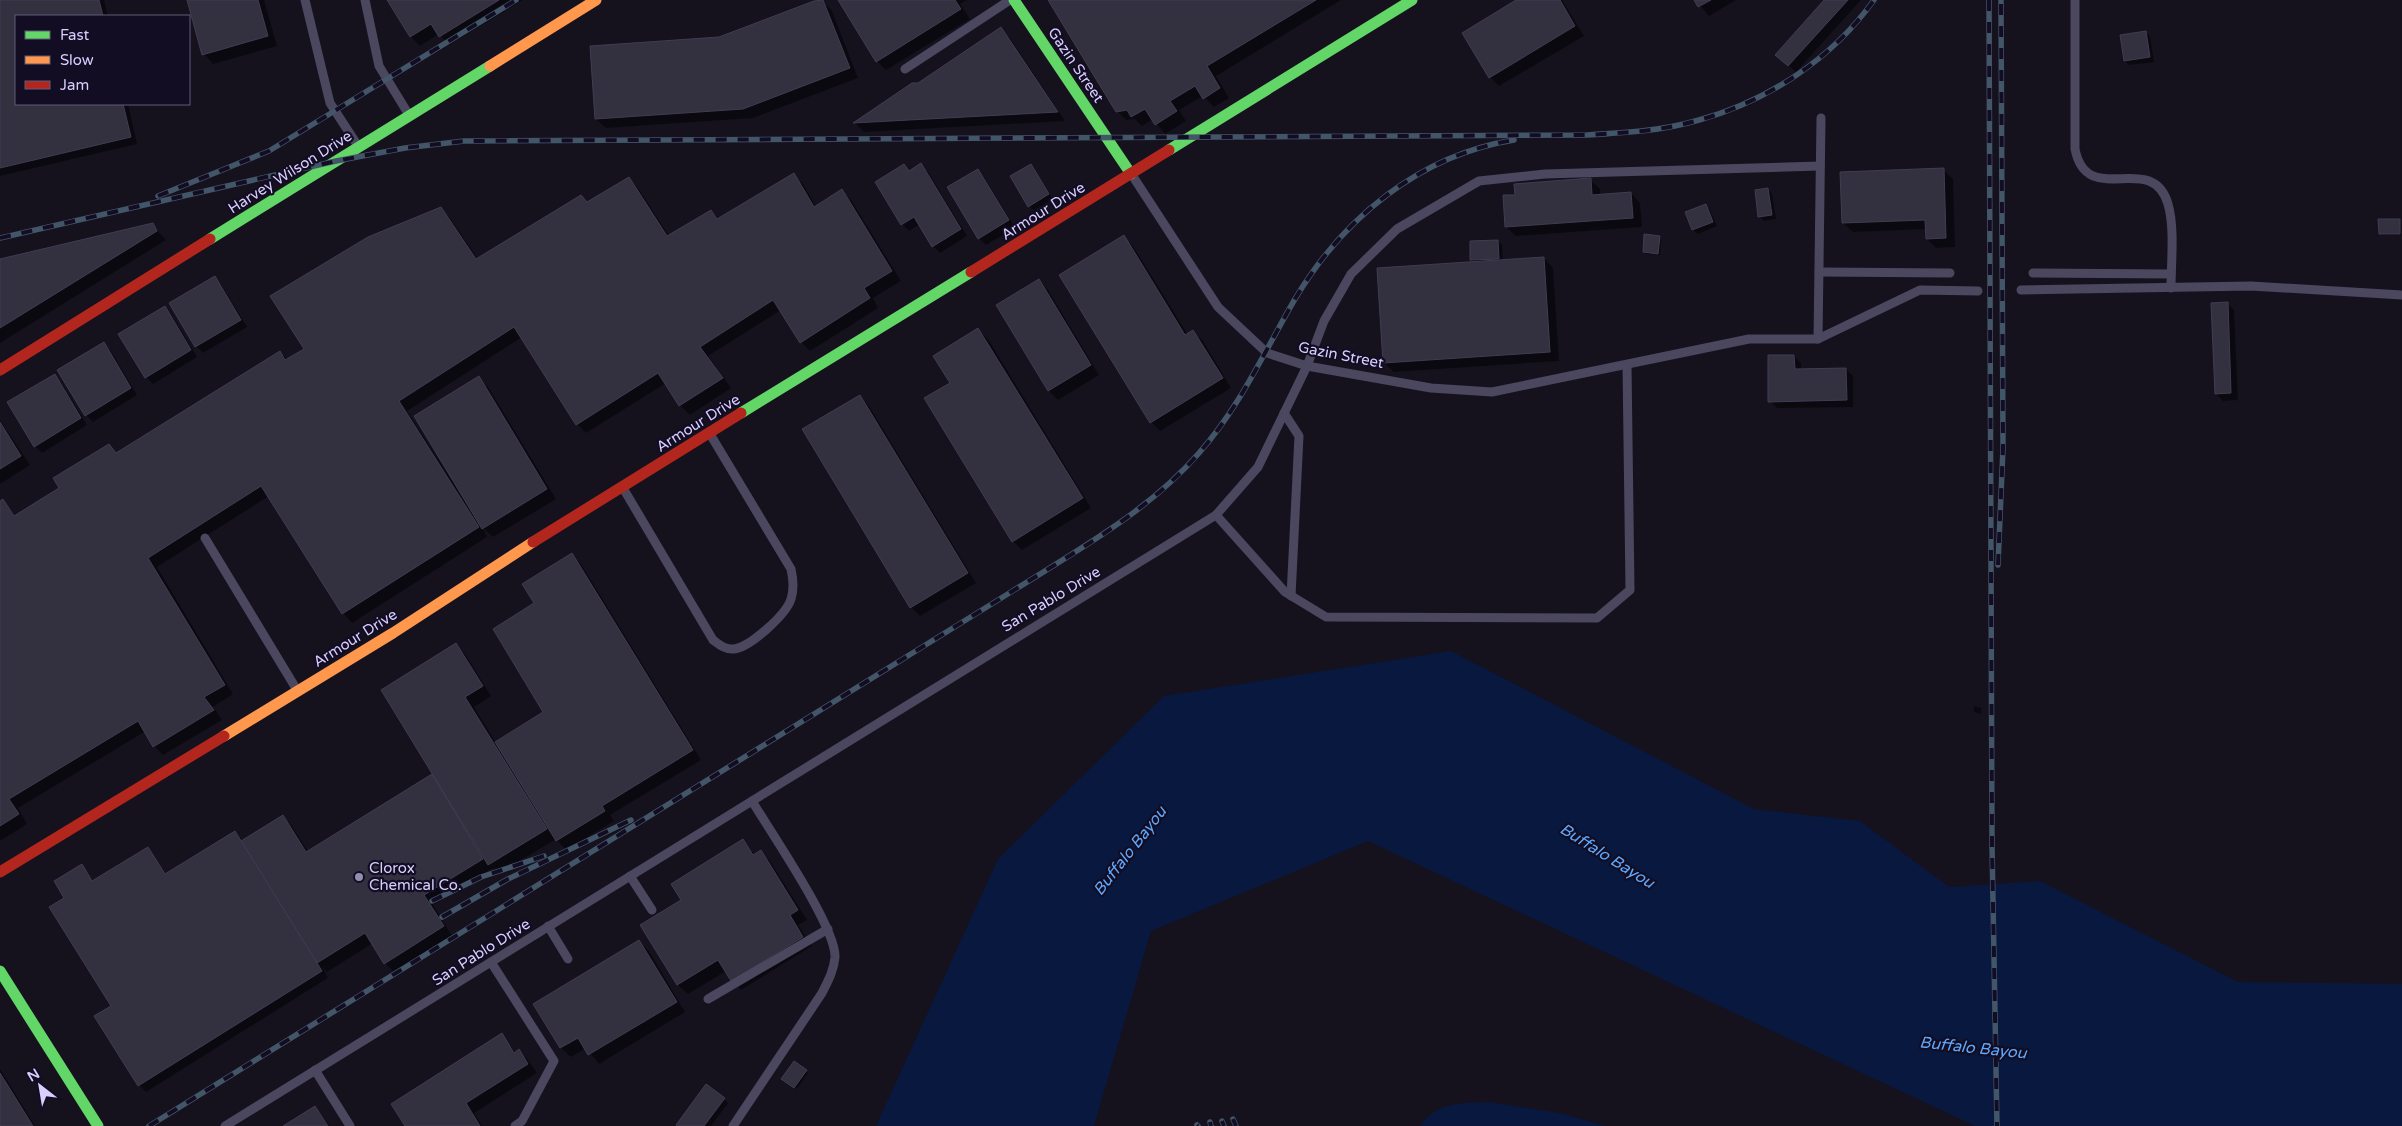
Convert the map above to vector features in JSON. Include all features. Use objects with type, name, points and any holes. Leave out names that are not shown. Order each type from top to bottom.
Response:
[{"type":"street","name":"Harvey Wilson Drive","points":[[0,370],[596,0]]},
{"type":"street","name":"Gazin Street","points":[[1014,0],[1131,174]]},
{"type":"street","name":"Armour Drive","points":[[0,872],[298,690],[622,487],[1412,0]]},
{"type":"street","points":[[0,971],[98,1126]]},
{"type":"lane","points":[[305,0],[330,104],[358,146]]},
{"type":"lane","points":[[365,0],[379,66],[410,115]]},
{"type":"lane","points":[[904,69],[1010,0]]},
{"type":"lane","points":[[2075,0],[2075,149],[2077,161],[2082,170],[2091,176],[2102,179],[2145,179],[2154,183],[2163,192],[2170,216],[2171,288]]},
{"type":"lane","points":[[1821,118],[1818,339],[1920,290],[1978,291]]},
{"type":"lane","name":"San Pablo Drive","points":[[225,1126],[1216,514],[1258,467],[1307,366],[1324,321],[1351,274],[1397,229],[1479,181],[1545,174],[1820,166]]},
{"type":"lane","name":"Gazin Street","points":[[1131,174],[1218,308],[1266,353],[1307,366],[1431,388],[1492,392],[1749,339],[1818,339]]},
{"type":"lane","points":[[1819,272],[1950,273]]},
{"type":"lane","points":[[2033,273],[2171,274]]},
{"type":"lane","points":[[2021,290],[2251,286],[2402,294]]},
{"type":"lane","points":[[1216,514],[1285,592],[1326,618],[1597,618],[1630,590],[1627,365]]},
{"type":"lane","points":[[1284,413],[1299,436],[1291,596]]},
{"type":"lane","points":[[622,487],[713,640],[725,648],[738,648],[771,627],[784,613],[791,599],[793,581],[791,568],[710,433]]},
{"type":"lane","points":[[205,538],[298,690]]},
{"type":"lane","points":[[733,1126],[822,993],[832,975],[835,956],[828,928],[752,801]]},
{"type":"lane","points":[[630,876],[652,910]]},
{"type":"lane","points":[[548,926],[568,959]]},
{"type":"lane","points":[[708,999],[828,928]]},
{"type":"lane","points":[[491,962],[554,1061],[522,1121],[514,1126]]},
{"type":"lane","points":[[315,1070],[350,1126]]},
{"type":"water","name":"Buffalo Bayou","points":[[1451,651],[1754,809],[1860,821],[1949,887],[2040,881],[2238,982],[2402,984],[2402,1126],[1975,1126],[1368,841],[1151,931],[1094,1126],[876,1126],[998,859],[1164,696]]},
{"type":"water","points":[[1488,1102],[1560,1113],[1606,1126],[1420,1126],[1434,1112],[1450,1105]]},
{"type":"building","points":[[0,0],[99,0],[103,15],[15,15],[15,105],[123,105],[131,137],[0,168]]},
{"type":"building","points":[[187,0],[258,0],[268,36],[202,55]]},
{"type":"building","points":[[387,0],[499,0],[439,37],[431,24],[410,37]]},
{"type":"building","points":[[823,0],[850,68],[743,109],[595,119],[590,46],[719,37],[814,1]]},
{"type":"building","points":[[838,0],[955,0],[961,9],[876,62]]},
{"type":"building","points":[[1048,0],[1316,0],[1207,66],[1220,88],[1203,99],[1195,86],[1170,101],[1177,111],[1155,125],[1145,109],[1131,117],[1127,110],[1116,112]]},
{"type":"building","points":[[1516,0],[1560,0],[1575,26],[1489,78],[1462,33]]},
{"type":"building","points":[[1694,0],[1711,0],[1698,7]]},
{"type":"building","points":[[1824,0],[1848,0],[1788,66],[1775,55]]},
{"type":"building","points":[[1001,27],[1058,112],[853,123],[912,83],[918,83]]},
{"type":"building","points":[[2146,31],[2150,57],[2124,61],[2120,35]]},
{"type":"building","points":[[921,163],[961,229],[932,247],[914,217],[901,225],[875,182],[904,164],[909,171]]},
{"type":"building","points":[[1031,164],[1049,194],[1028,207],[1010,176]]},
{"type":"building","points":[[1944,168],[1946,238],[1926,239],[1925,220],[1842,223],[1840,172]]},
{"type":"building","points":[[978,169],[1009,220],[978,239],[947,187]]},
{"type":"building","points":[[794,173],[814,207],[842,189],[892,271],[864,288],[870,298],[800,343],[773,300],[700,347],[723,378],[679,406],[658,373],[576,425],[514,327],[399,401],[479,527],[342,614],[261,486],[148,558],[225,685],[204,697],[214,710],[153,747],[138,721],[9,799],[19,814],[0,826],[0,501],[3,499],[14,516],[59,488],[53,478],[109,444],[116,453],[280,351],[285,360],[304,349],[270,296],[368,237],[441,207],[476,259],[581,195],[587,202],[629,177],[667,236],[711,210],[717,219]]},
{"type":"building","points":[[1591,178],[1592,195],[1631,192],[1633,218],[1505,227],[1503,195],[1515,195],[1514,184]]},
{"type":"building","points":[[1768,188],[1772,215],[1758,217],[1755,190]]},
{"type":"building","points":[[1706,204],[1713,222],[1692,230],[1685,212]]},
{"type":"building","points":[[2378,219],[2400,219],[2400,234],[2379,234]]},
{"type":"building","points":[[153,223],[157,231],[0,328],[0,259]]},
{"type":"building","points":[[1644,234],[1660,236],[1658,254],[1643,252]]},
{"type":"building","points":[[1124,235],[1185,335],[1193,330],[1223,378],[1150,423],[1059,275]]},
{"type":"building","points":[[1498,240],[1499,259],[1470,260],[1470,241]]},
{"type":"building","points":[[1544,257],[1550,352],[1383,363],[1377,268]]},
{"type":"building","points":[[215,276],[241,320],[195,347],[169,303]]},
{"type":"building","points":[[1039,279],[1091,365],[1048,391],[996,305]]},
{"type":"building","points":[[2228,302],[2231,393],[2215,394],[2211,303]]},
{"type":"building","points":[[165,306],[191,350],[145,378],[118,334]]},
{"type":"building","points":[[978,328],[1083,498],[1012,542],[924,398],[950,383],[933,356]]},
{"type":"building","points":[[104,342],[131,388],[85,416],[57,370]]},
{"type":"building","points":[[1768,355],[1794,355],[1795,369],[1846,368],[1847,400],[1768,402]]},
{"type":"building","points":[[55,374],[81,418],[34,447],[7,402]]},
{"type":"building","points":[[479,376],[547,489],[482,529],[414,416]]},
{"type":"building","points":[[860,395],[968,573],[910,608],[802,429]]},
{"type":"building","points":[[0,422],[21,456],[0,469]]},
{"type":"building","points":[[572,553],[693,750],[602,806],[605,811],[556,841],[495,742],[543,712],[493,629],[534,603],[522,584]]},
{"type":"building","points":[[456,643],[483,686],[465,697],[547,829],[488,865],[381,690]]},
{"type":"building","name":"Clorox Chemical Co.","points":[[432,774],[483,859],[424,895],[444,926],[384,964],[365,933],[317,963],[241,841],[283,815],[306,852]]},
{"type":"building","points":[[235,831],[322,971],[138,1086],[94,1016],[111,1006],[49,907],[64,898],[54,881],[82,864],[92,881],[148,847],[165,874]]},
{"type":"building","points":[[743,839],[753,855],[761,850],[798,910],[790,915],[803,937],[731,981],[718,960],[677,985],[640,925],[681,900],[671,884]]},
{"type":"building","points":[[639,940],[677,1002],[588,1055],[578,1038],[560,1048],[533,1004]]},
{"type":"building","points":[[502,1033],[514,1053],[519,1049],[528,1064],[466,1103],[480,1126],[405,1126],[391,1104]]},
{"type":"building","points":[[794,1061],[807,1070],[794,1088],[781,1079]]},
{"type":"building","points":[[0,1073],[33,1126],[0,1126]]},
{"type":"building","points":[[706,1084],[725,1098],[704,1126],[676,1125]]},
{"type":"building","points":[[315,1106],[328,1126],[283,1126]]},
{"type":"railway","points":[[158,196],[269,151],[516,0]]},
{"type":"railway","points":[[0,238],[336,161],[405,148],[464,141],[1586,135],[1642,131],[1685,124],[1725,112],[1750,102],[1774,89],[1797,75],[1839,41],[1874,0]]},
{"type":"railway","points":[[1989,0],[1992,845],[1997,1126]]},
{"type":"railway","points":[[1998,565],[2003,448],[2001,0]]},
{"type":"railway","points":[[149,1126],[1061,561],[1134,512],[1179,474],[1214,435],[1251,379],[1295,299],[1314,270],[1336,242],[1361,217],[1387,195],[1416,176],[1447,160],[1480,148],[1514,140]]},
{"type":"railway","points":[[442,917],[508,879],[631,820]]},
{"type":"railway","points":[[432,901],[481,877],[544,856]]},
{"type":"railway","points":[[1233,1119],[1236,1126]]},
{"type":"railway","points":[[1222,1121],[1224,1126]]},
{"type":"railway","points":[[1210,1122],[1211,1126]]},
{"type":"traffic: fast","points":[[1014,0],[1131,174]]},
{"type":"traffic: fast","points":[[1169,150],[1412,0]]},
{"type":"traffic: fast","points":[[210,239],[490,66]]},
{"type":"traffic: fast","points":[[741,413],[971,272]]},
{"type":"traffic: fast","points":[[0,971],[98,1126]]},
{"type":"traffic: slow","points":[[490,66],[596,0]]},
{"type":"traffic: slow","points":[[224,736],[393,633],[533,542]]},
{"type":"traffic: jam","points":[[971,272],[1169,150]]},
{"type":"traffic: jam","points":[[0,370],[210,239]]},
{"type":"traffic: jam","points":[[533,542],[741,413]]},
{"type":"traffic: jam","points":[[0,872],[224,736]]},
{"type":"place","name":"Clorox Chemical Co.","points":[[359,877]]}]
